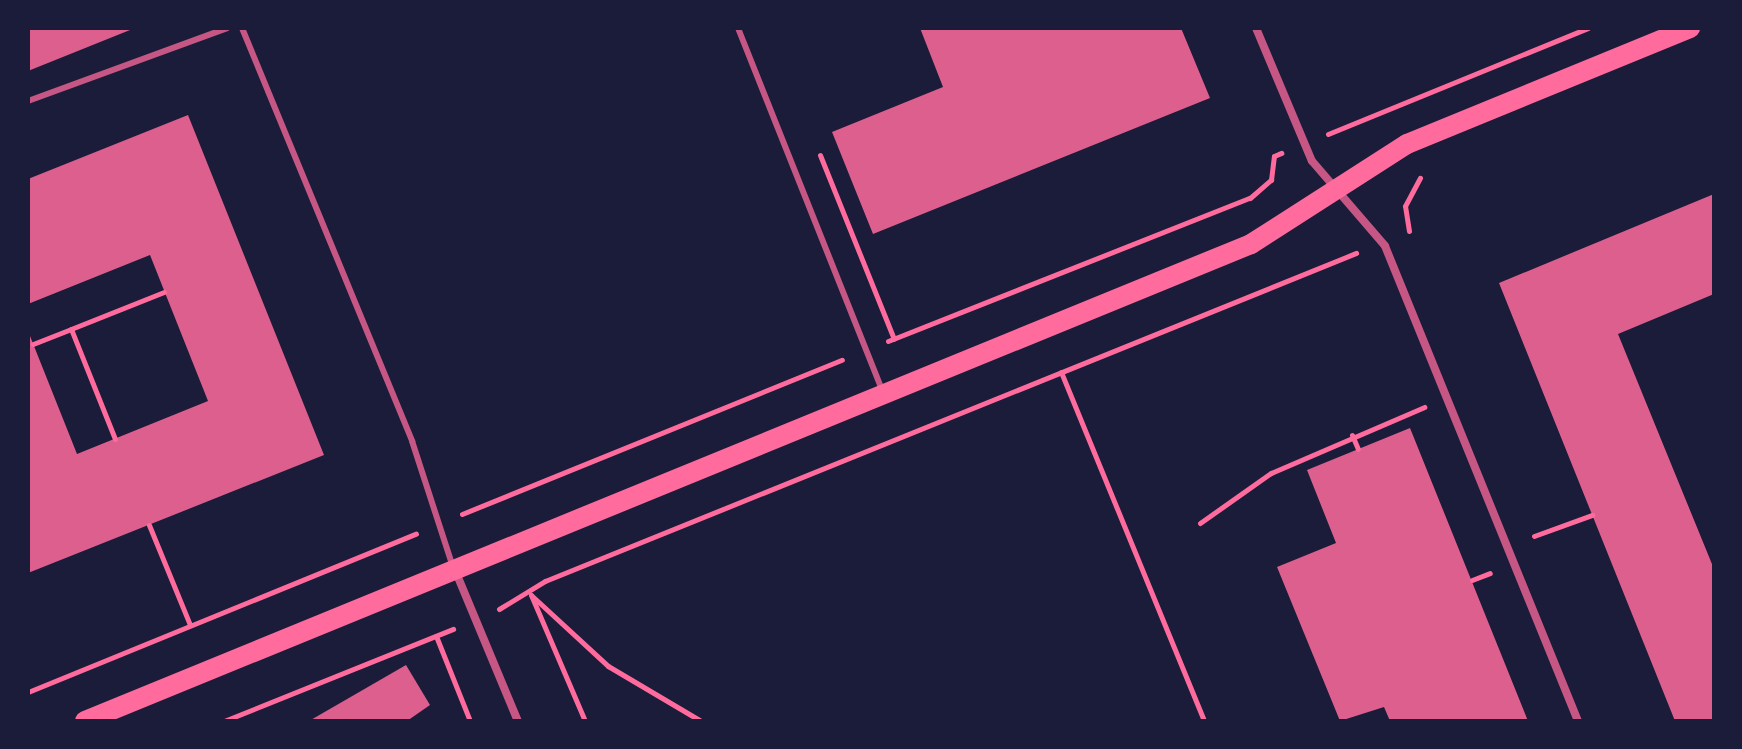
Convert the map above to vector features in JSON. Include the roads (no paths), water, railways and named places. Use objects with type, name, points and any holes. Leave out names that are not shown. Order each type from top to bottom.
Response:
[{"type":"main road","points":[[85,721],[884,397],[1251,244],[1407,144],[1690,28]]},
{"type":"street","points":[[1256,28],[1303,144],[1385,246],[1578,721]]},
{"type":"street","points":[[455,570],[518,721]]},
{"type":"lane","points":[[28,101],[227,28]]},
{"type":"lane","points":[[242,28],[412,441],[455,570]]},
{"type":"lane","points":[[738,28],[884,397]]}]
